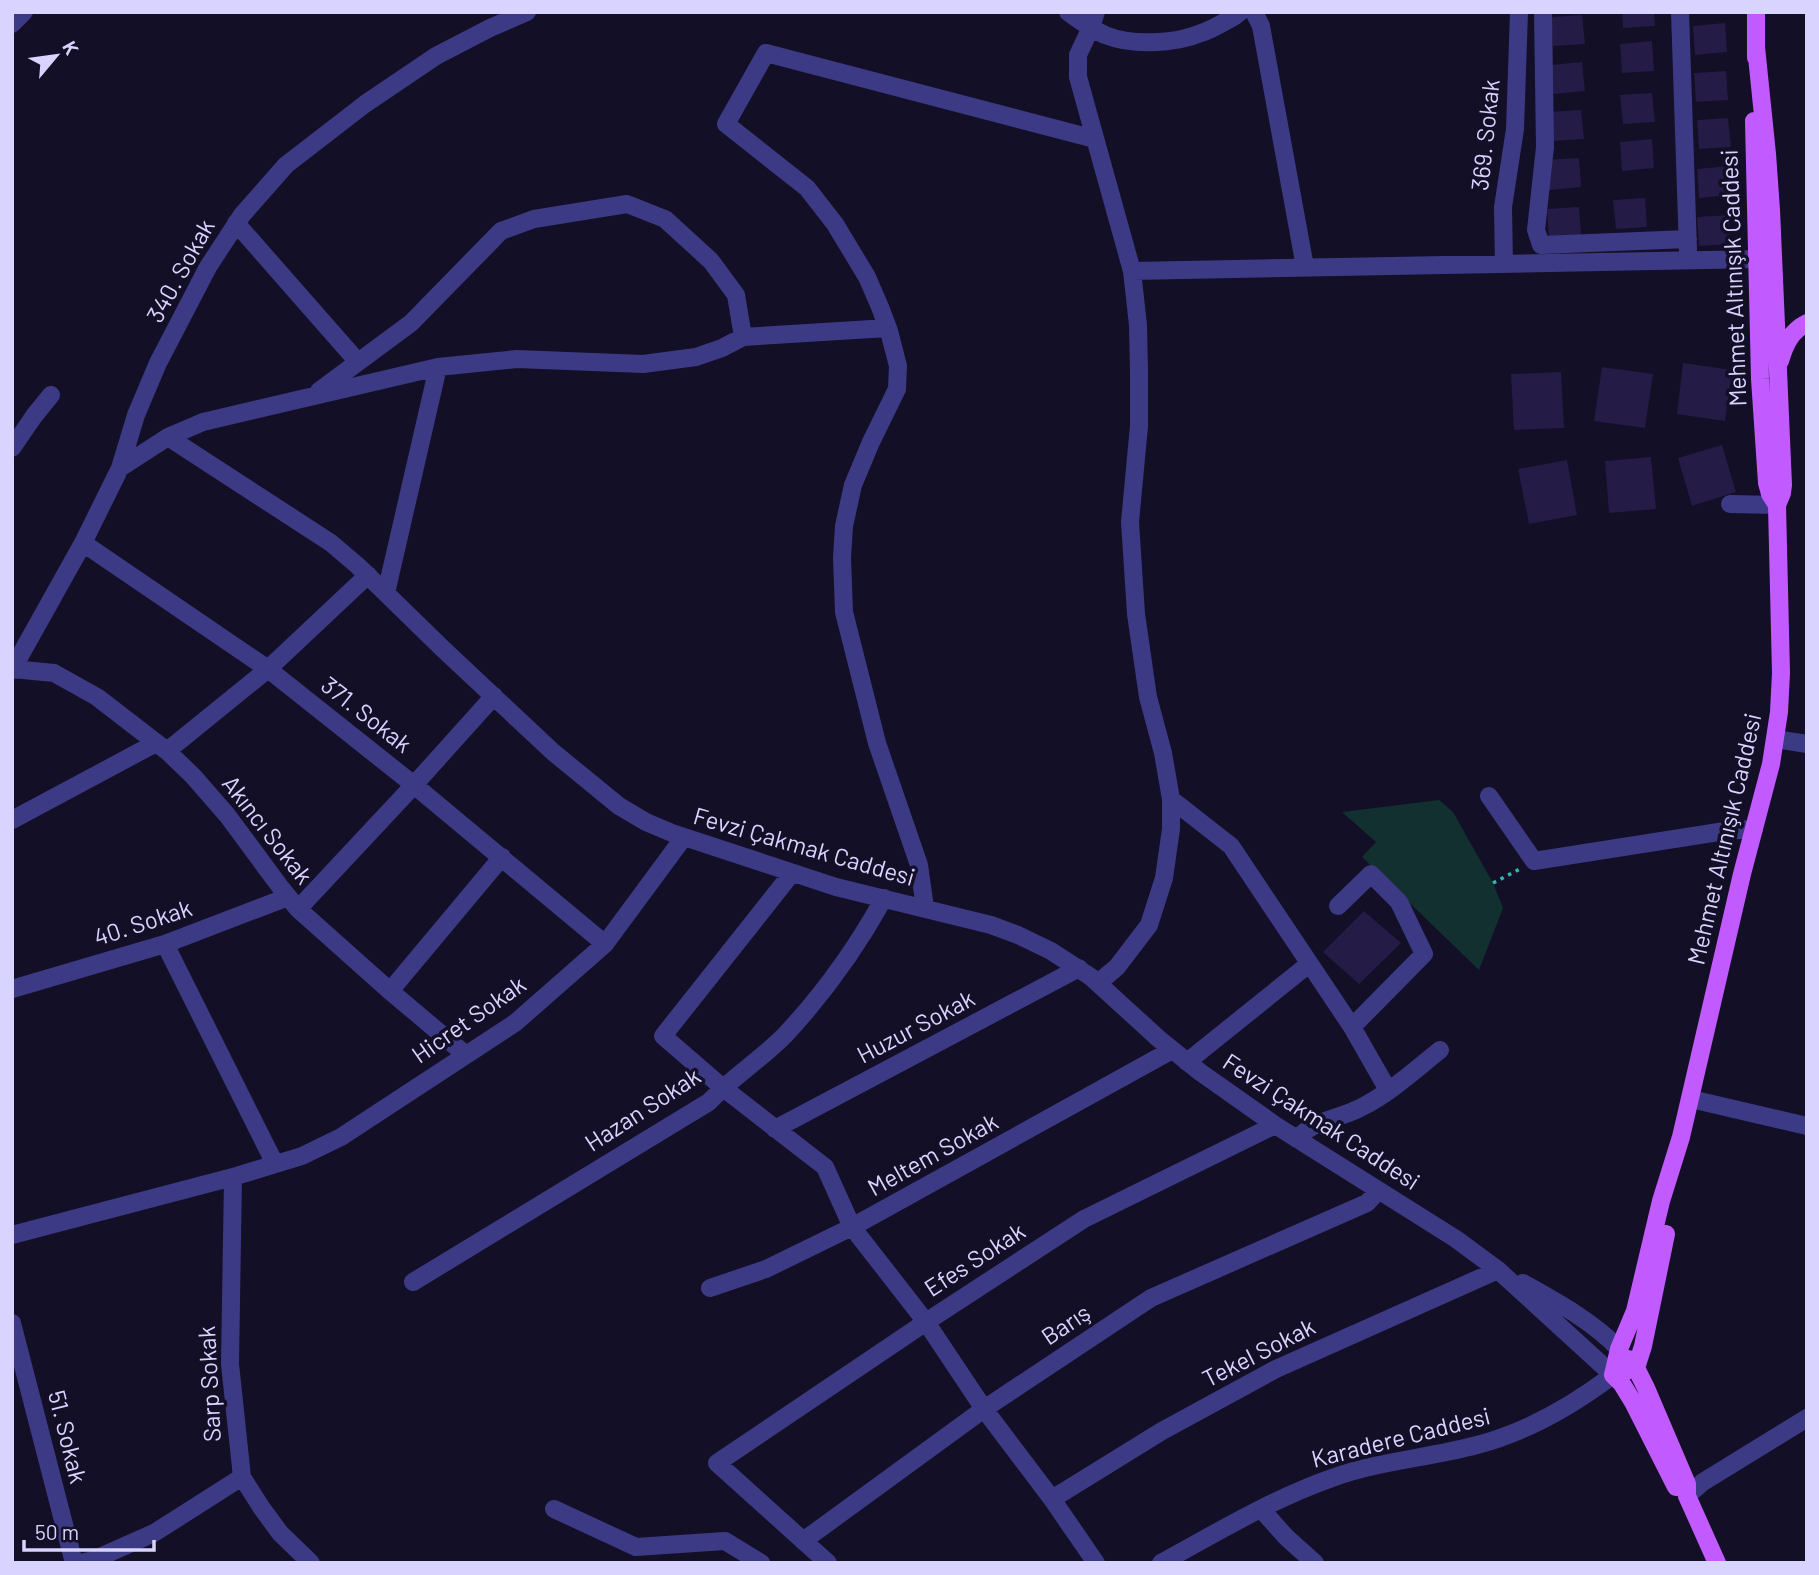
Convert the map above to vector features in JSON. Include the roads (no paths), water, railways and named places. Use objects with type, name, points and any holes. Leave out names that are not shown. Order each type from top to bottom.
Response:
[{"type":"main road","name":"Mehmet Altınışık Caddesi","points":[[1613,1375],[1619,1349],[1635,1311],[1661,1201],[1691,1099],[1742,874],[1771,764],[1779,712],[1781,673],[1777,505],[1783,485],[1780,406],[1758,259],[1754,146],[1756,12]]},
{"type":"main road","name":"Mehmet Altınışık Caddesi","points":[[1756,47],[1767,154],[1767,316],[1760,379],[1767,484],[1777,505]]},
{"type":"main road","points":[[1767,316],[1807,315]]},
{"type":"main road","points":[[1780,406],[1780,362],[1784,347],[1798,328],[1807,323]]},
{"type":"main road","name":"Mehmet Altınışık Caddesi","points":[[1636,1368],[1643,1346],[1671,1208],[1681,1137]]},
{"type":"main road","name":"Fevzi Çakmak Caddesi","points":[[1619,1349],[1636,1368],[1646,1388],[1687,1484],[1687,1496],[1714,1561]]},
{"type":"main road","points":[[1613,1375],[1636,1368]]},
{"type":"main road","name":"Fevzi Çakmak Caddesi","points":[[1613,1375],[1633,1402],[1677,1489],[1687,1496]]},
{"type":"street","points":[[12,24],[24,12]]},
{"type":"street","name":"340. Sokak","points":[[12,670],[83,543],[120,468],[136,415],[158,363],[208,267],[236,223],[286,165],[365,104],[436,56],[527,12]]},
{"type":"street","points":[[1068,12],[1081,22],[1094,20]]},
{"type":"street","points":[[1094,20],[1107,36],[1128,41],[1165,42],[1200,34],[1240,12]]},
{"type":"street","points":[[1254,12],[1261,26],[1305,267]]},
{"type":"street","name":"369. Sokak","points":[[1504,264],[1503,207],[1515,129],[1518,12]]},
{"type":"street","points":[[1543,12],[1545,147],[1536,230],[1541,245],[1688,239]]},
{"type":"street","points":[[1681,12],[1689,260]]},
{"type":"street","points":[[1094,20],[1079,55],[1078,77],[1132,271],[1138,325],[1139,372],[1139,426],[1130,522],[1136,614],[1148,697],[1163,753],[1171,799],[1171,829],[1164,878],[1149,925],[1116,967],[1098,984]]},
{"type":"street","points":[[925,908],[919,866],[877,743],[844,612],[844,526],[853,485],[897,389],[898,366],[888,328],[867,277],[835,224],[807,188],[726,124],[766,53],[1096,139]]},
{"type":"street","points":[[312,397],[411,323],[501,231],[534,219],[627,204],[665,219],[711,261],[736,295],[743,337]]},
{"type":"street","points":[[236,223],[358,362]]},
{"type":"street","points":[[1132,271],[1758,259]]},
{"type":"street","points":[[120,468],[168,437],[203,422],[438,367],[517,359],[643,364],[696,357],[743,337],[888,328]]},
{"type":"street","points":[[386,593],[438,367]]},
{"type":"street","points":[[12,448],[51,395]]},
{"type":"street","name":"Fevzi Çakmak Caddesi","points":[[168,437],[331,543],[553,752],[619,806],[646,822],[684,837],[836,887],[991,925],[1018,934],[1051,951],[1079,968],[1187,1062],[1275,1125],[1456,1239],[1498,1270],[1613,1375]]},
{"type":"street","points":[[1730,504],[1777,505]]},
{"type":"street","name":"371. Sokak","points":[[83,543],[268,669],[414,785],[605,944]]},
{"type":"street","points":[[12,820],[162,747],[268,669],[368,575]]},
{"type":"street","name":"Akıncı Sokak","points":[[12,670],[54,673],[97,697],[162,747],[193,776],[227,816],[293,903],[466,1055]]},
{"type":"street","points":[[293,903],[414,785],[494,696]]},
{"type":"street","points":[[1776,739],[1807,744]]},
{"type":"street","points":[[1489,796],[1534,861],[1725,831],[1754,829]]},
{"type":"street","points":[[1171,799],[1231,846],[1352,1027],[1388,1090]]},
{"type":"street","name":"Hicret Sokak","points":[[12,1235],[233,1177],[302,1156],[341,1137],[515,1023],[605,944],[684,837]]},
{"type":"street","points":[[390,991],[502,857]]},
{"type":"street","points":[[792,873],[663,1036],[825,1167],[852,1227],[926,1322],[984,1409],[1096,1563]]},
{"type":"street","points":[[1338,906],[1371,874],[1399,902],[1424,954],[1352,1027]]},
{"type":"street","name":"Hazan Sokak","points":[[413,1282],[709,1102],[784,1035],[836,973],[872,921],[884,898]]},
{"type":"street","name":"40. Sokak","points":[[12,989],[293,903]]},
{"type":"street","points":[[165,944],[275,1164]]},
{"type":"street","points":[[1187,1062],[1310,964]]},
{"type":"street","name":"Huzur Sokak","points":[[775,1129],[1079,968]]},
{"type":"street","name":"Meltem Sokak","points":[[710,1288],[766,1269],[852,1227],[1172,1050]]},
{"type":"street","points":[[1297,1139],[1306,1129],[1360,1108],[1440,1050]]},
{"type":"street","points":[[1691,1099],[1807,1126]]},
{"type":"street","name":"Efes Sokak","points":[[803,1541],[717,1462],[1084,1219],[1275,1125]]},
{"type":"street","name":"Sarp Sokak","points":[[233,1177],[230,1364],[242,1477],[280,1533],[311,1563]]},
{"type":"street","name":"Barış","points":[[803,1541],[984,1409],[1151,1298],[1367,1203],[1378,1191]]},
{"type":"street","name":"Fevzi Çakmak Caddesi","points":[[1498,1270],[1543,1294],[1594,1328],[1619,1349]]},
{"type":"street","name":"Tekel Sokak","points":[[1052,1499],[1162,1431],[1276,1369],[1498,1270]]},
{"type":"street","name":"51. Sokak","points":[[12,1323],[74,1563]]},
{"type":"street","name":"Karadere Caddesi","points":[[1161,1563],[1261,1509],[1334,1477],[1476,1446],[1524,1430],[1595,1389],[1613,1375]]},
{"type":"street","points":[[1687,1496],[1703,1482],[1807,1418]]},
{"type":"street","points":[[81,1563],[153,1533],[242,1477]]},
{"type":"street","points":[[554,1509],[636,1547],[725,1541],[761,1563]]},
{"type":"street","points":[[1261,1509],[1286,1537],[1315,1563]]},
{"type":"street","points":[[803,1541],[828,1563]]}]
